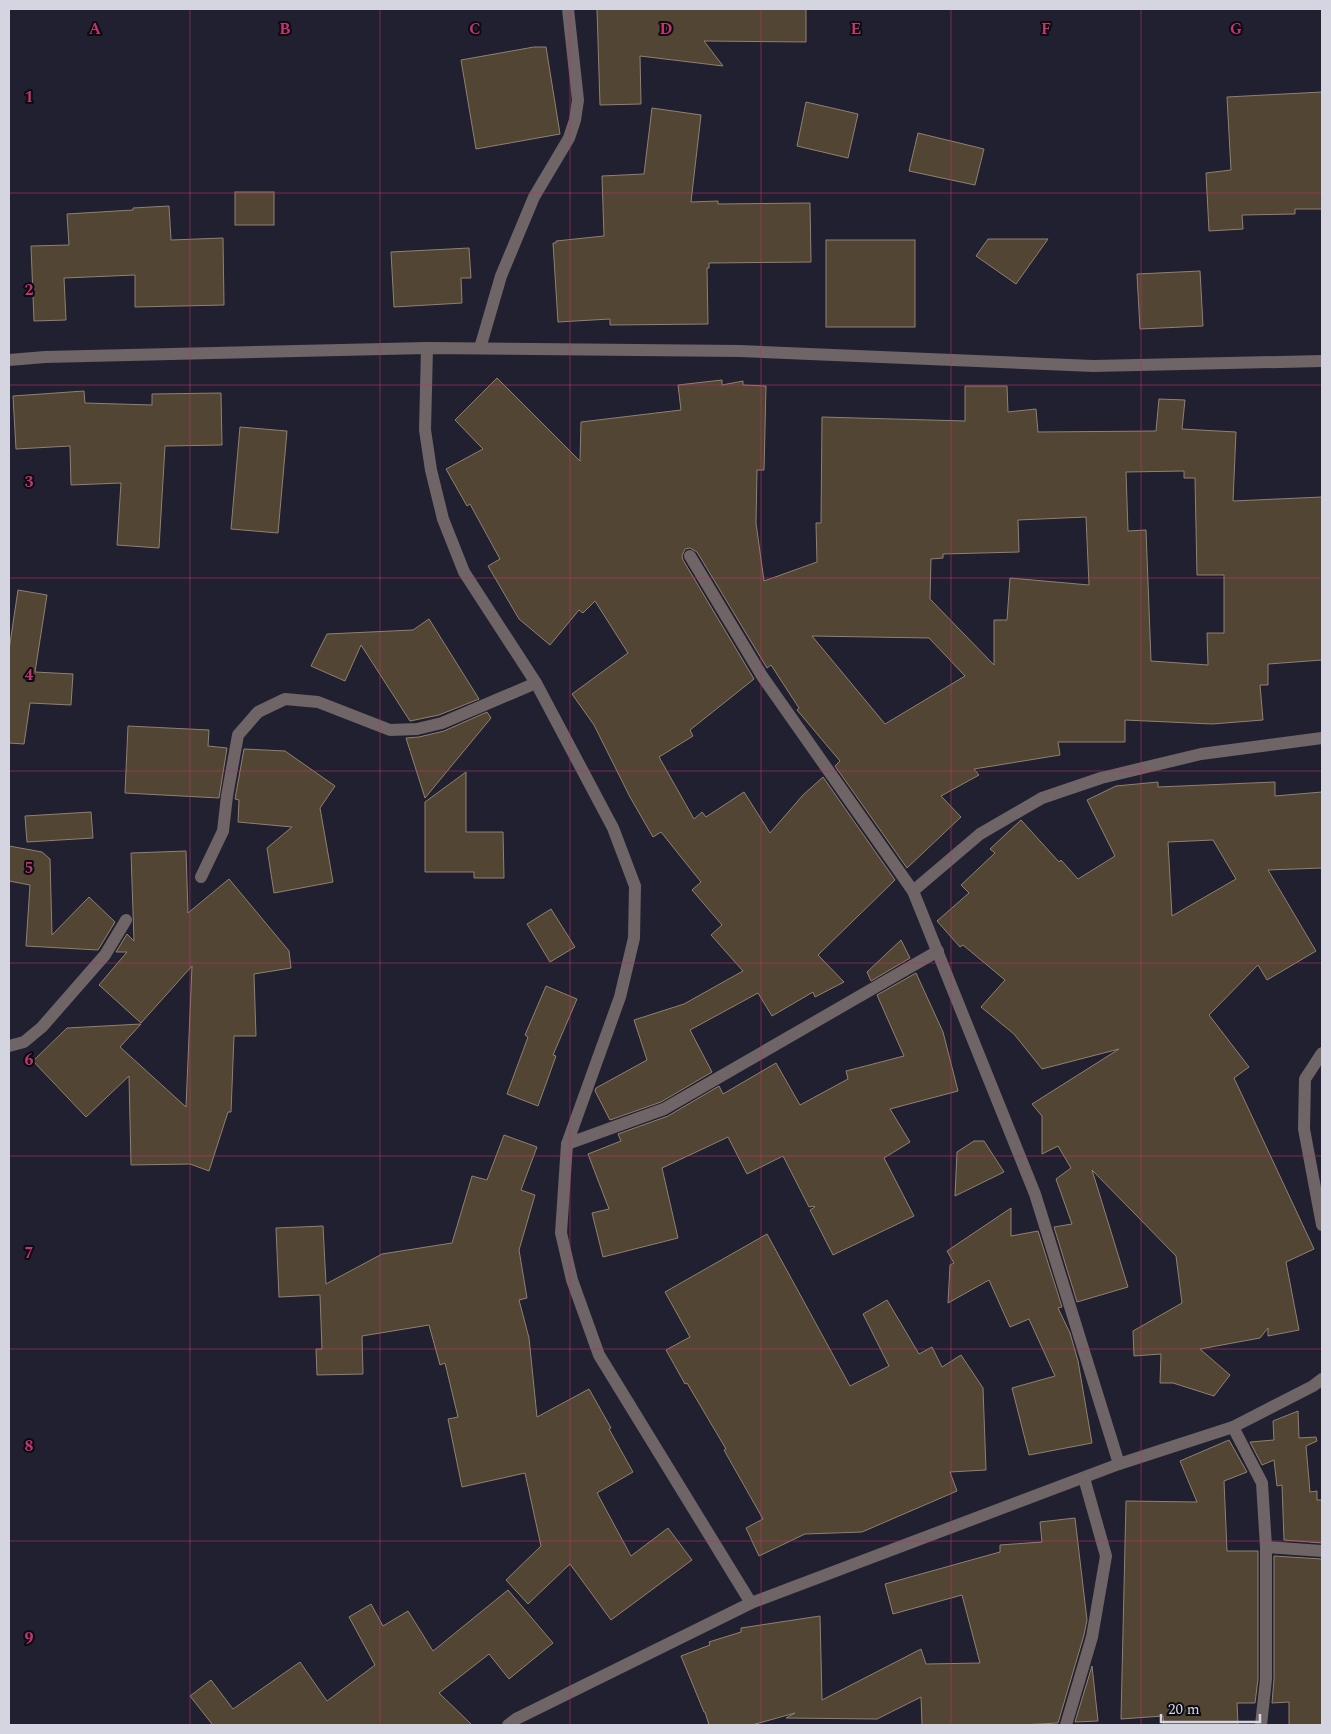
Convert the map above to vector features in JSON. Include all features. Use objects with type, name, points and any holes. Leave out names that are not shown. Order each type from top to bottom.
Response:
[{"type":"street","points":[[480,348],[501,276],[534,197],[569,138],[576,120],[578,100],[568,9]]},
{"type":"street","points":[[427,348],[426,430],[431,470],[443,519],[464,572],[536,682],[614,828],[635,886],[634,938],[620,997],[567,1144],[561,1233],[572,1280],[599,1355],[751,1603]]},
{"type":"street","points":[[9,360],[480,348],[740,351],[1094,366],[1322,361]]},
{"type":"street","points":[[690,556],[762,676],[913,891],[1035,1194],[1119,1464]]},
{"type":"street","points":[[201,877],[223,831],[238,735],[258,712],[285,700],[318,702],[390,730],[417,730],[442,723],[536,682]]},
{"type":"street","points":[[913,891],[980,834],[1042,798],[1101,778],[1201,754],[1322,738]]},
{"type":"street","points":[[9,1046],[24,1042],[42,1027],[105,955],[126,920]]},
{"type":"street","points":[[567,1144],[664,1109],[938,951]]},
{"type":"street","points":[[1322,1053],[1306,1079],[1304,1129],[1322,1225]]},
{"type":"street","points":[[508,1725],[516,1719],[751,1603],[1119,1464],[1233,1427],[1313,1386],[1322,1379]]},
{"type":"street","points":[[1233,1427],[1262,1482],[1266,1547],[1266,1679],[1262,1725]]},
{"type":"street","points":[[1066,1725],[1092,1637],[1106,1556],[1084,1478]]},
{"type":"street","points":[[1266,1547],[1322,1551]]},
{"type":"building","points":[[597,9],[806,9],[806,42],[704,41],[723,66],[640,56],[641,104],[600,105]]},
{"type":"building","points":[[534,47],[546,47],[560,134],[476,149],[461,60]]},
{"type":"building","points":[[1322,92],[1322,209],[1295,209],[1295,214],[1242,215],[1243,229],[1209,231],[1206,173],[1231,170],[1227,97]]},
{"type":"building","points":[[806,102],[858,114],[848,158],[797,146]]},
{"type":"building","points":[[652,108],[701,115],[691,202],[718,201],[718,204],[810,203],[811,262],[709,263],[709,268],[707,268],[708,324],[610,325],[610,319],[558,322],[553,243],[556,243],[556,241],[604,236],[602,176],[644,174]]},
{"type":"building","points":[[918,133],[984,149],[975,185],[909,171]]},
{"type":"building","points":[[235,192],[274,192],[274,225],[235,225]]},
{"type":"building","points":[[169,206],[171,240],[223,238],[224,305],[135,307],[135,275],[64,278],[66,320],[34,321],[31,246],[69,245],[67,214]]},
{"type":"building","points":[[988,239],[1048,239],[1016,284],[976,256]]},
{"type":"building","points":[[826,240],[915,240],[915,327],[826,327]]},
{"type":"building","points":[[469,248],[471,278],[461,278],[462,303],[394,307],[391,252]]},
{"type":"building","points":[[1200,271],[1203,326],[1140,329],[1137,274]]},
{"type":"building","points":[[497,378],[580,461],[581,422],[681,410],[678,385],[722,380],[722,385],[743,381],[743,385],[766,386],[764,470],[757,470],[756,523],[764,581],[817,562],[816,523],[821,523],[822,417],[965,421],[965,386],[1007,386],[1008,412],[1036,409],[1038,432],[1156,431],[1159,399],[1185,400],[1182,429],[1236,432],[1233,501],[1322,497],[1322,660],[1268,664],[1268,685],[1260,685],[1263,720],[1212,724],[1125,720],[1125,742],[1058,742],[1060,755],[974,769],[979,775],[941,796],[961,817],[907,868],[835,766],[840,761],[797,710],[799,708],[771,665],[767,668],[697,552],[690,548],[685,549],[682,556],[683,560],[754,679],[690,730],[693,736],[659,757],[694,819],[702,812],[706,817],[744,792],[770,833],[803,795],[823,777],[895,880],[818,955],[844,982],[815,997],[813,992],[772,1016],[758,993],[690,1030],[712,1072],[661,1102],[610,1120],[595,1091],[596,1088],[647,1060],[634,1020],[684,1004],[743,971],[711,935],[722,925],[692,890],[701,882],[661,832],[653,837],[630,797],[594,725],[572,694],[628,653],[595,601],[583,613],[579,610],[550,645],[519,619],[488,566],[500,559],[470,504],[467,506],[446,469],[483,449],[455,420]],"holes":[[[1184,471],[1184,478],[1195,478],[1197,575],[1224,575],[1224,633],[1207,633],[1208,665],[1151,661],[1146,530],[1128,531],[1126,472]],[[1086,517],[1089,585],[1010,578],[1007,620],[994,620],[994,665],[930,599],[931,559],[943,558],[943,554],[1019,552],[1018,520]],[[812,636],[929,638],[965,676],[885,724]]]},
{"type":"building","points":[[84,391],[85,403],[152,405],[152,394],[221,393],[222,445],[165,446],[159,548],[117,545],[121,483],[71,485],[70,446],[16,449],[13,396]]},
{"type":"building","points":[[240,427],[287,431],[278,533],[231,529]]},
{"type":"building","points":[[18,590],[47,595],[35,672],[73,674],[71,705],[30,703],[24,744],[9,743],[9,650]]},
{"type":"building","points":[[429,619],[479,699],[439,715],[410,721],[361,645],[345,681],[311,666],[327,634],[413,630]]},
{"type":"building","points":[[487,712],[491,718],[425,798],[406,738],[444,731]]},
{"type":"building","points":[[128,726],[209,730],[208,746],[227,748],[219,798],[125,793]]},
{"type":"building","points":[[244,749],[285,751],[335,786],[320,808],[333,882],[274,893],[267,848],[292,827],[238,822],[239,800],[235,799]]},
{"type":"building","points":[[466,772],[466,832],[503,832],[504,878],[474,878],[474,872],[425,872],[425,802]]},
{"type":"building","points":[[1158,782],[1158,787],[1275,782],[1275,796],[1322,792],[1322,868],[1268,870],[1316,951],[1267,980],[1258,965],[1209,1015],[1249,1067],[1234,1078],[1314,1249],[1286,1262],[1299,1330],[1268,1336],[1268,1328],[1260,1338],[1200,1349],[1230,1375],[1214,1396],[1173,1383],[1160,1383],[1161,1354],[1134,1356],[1133,1331],[1182,1303],[1176,1256],[1092,1170],[1128,1287],[1077,1302],[1054,1227],[1072,1224],[1056,1179],[1071,1168],[1058,1146],[1042,1154],[1042,1116],[1032,1104],[1119,1049],[1042,1069],[1014,1034],[981,1007],[1005,980],[963,945],[960,947],[937,921],[969,893],[961,885],[995,853],[990,849],[1021,820],[1059,862],[1061,860],[1078,879],[1115,856],[1087,800],[1116,786]],"holes":[[[1213,840],[1236,879],[1172,916],[1168,842]]]},
{"type":"building","points":[[91,812],[93,838],[27,842],[25,816]]},
{"type":"building","points":[[9,846],[42,852],[50,859],[52,935],[89,897],[115,922],[98,950],[26,946],[30,885],[9,881]]},
{"type":"building","points":[[186,851],[188,913],[229,879],[289,951],[291,968],[254,974],[256,1036],[234,1036],[231,1112],[228,1112],[209,1171],[190,1164],[131,1165],[129,1076],[86,1117],[33,1061],[67,1028],[141,1024],[120,1047],[186,1107],[192,966],[141,1023],[99,985],[127,952],[116,952],[127,934],[134,941],[131,853]]},
{"type":"building","points":[[551,909],[575,947],[550,962],[527,924]]},
{"type":"building","points":[[901,940],[910,958],[871,981],[867,972]]},
{"type":"building","points":[[916,973],[943,1032],[958,1091],[890,1109],[910,1142],[884,1158],[914,1216],[833,1255],[810,1210],[815,1207],[809,1207],[783,1156],[747,1174],[728,1137],[662,1168],[678,1238],[603,1257],[592,1213],[609,1209],[588,1154],[621,1141],[618,1134],[668,1116],[719,1086],[723,1094],[776,1063],[800,1105],[848,1079],[846,1071],[904,1056],[877,995]]},
{"type":"building","points":[[546,986],[577,999],[553,1055],[556,1056],[538,1106],[507,1094],[528,1037],[525,1035]]},
{"type":"building","points":[[504,1135],[537,1147],[521,1190],[535,1195],[519,1250],[527,1298],[519,1300],[529,1338],[537,1417],[589,1389],[633,1472],[597,1493],[631,1556],[668,1528],[692,1560],[611,1620],[570,1564],[528,1604],[506,1580],[541,1546],[525,1473],[462,1487],[448,1419],[458,1417],[445,1363],[440,1365],[429,1325],[362,1336],[363,1374],[317,1375],[316,1349],[322,1349],[320,1295],[279,1297],[276,1228],[323,1226],[326,1284],[382,1254],[452,1243],[472,1176],[487,1180]]},
{"type":"building","points":[[974,1141],[984,1141],[1004,1172],[955,1196],[957,1152]]},
{"type":"building","points":[[1011,1208],[1011,1236],[1038,1231],[1062,1307],[1058,1308],[1070,1333],[1078,1361],[1092,1443],[1029,1455],[1012,1388],[1055,1376],[1029,1319],[1010,1327],[989,1280],[948,1303],[950,1265],[954,1263],[947,1251]]},
{"type":"building","points":[[767,1234],[850,1386],[889,1366],[863,1314],[887,1300],[919,1354],[932,1347],[942,1367],[961,1355],[983,1388],[986,1470],[950,1472],[957,1491],[862,1532],[805,1534],[759,1556],[746,1528],[763,1519],[724,1450],[726,1449],[666,1350],[690,1337],[665,1292]]},
{"type":"building","points":[[1298,1411],[1299,1438],[1316,1437],[1317,1441],[1306,1446],[1310,1492],[1317,1491],[1317,1500],[1322,1500],[1322,1543],[1284,1540],[1282,1485],[1277,1486],[1274,1460],[1262,1465],[1250,1442],[1274,1440],[1273,1421]]},
{"type":"building","points":[[1229,1440],[1247,1472],[1224,1481],[1227,1551],[1258,1551],[1258,1679],[1255,1703],[1237,1703],[1238,1725],[1164,1725],[1163,1716],[1121,1719],[1126,1501],[1197,1502],[1180,1461]]},
{"type":"building","points":[[1075,1518],[1087,1620],[1058,1723],[922,1725],[921,1697],[877,1719],[786,1718],[795,1713],[752,1725],[709,1725],[681,1656],[710,1645],[709,1642],[741,1632],[741,1628],[820,1616],[822,1700],[921,1649],[926,1664],[980,1663],[962,1595],[893,1614],[885,1584],[1000,1552],[1000,1545],[1042,1542],[1040,1522]]},
{"type":"building","points":[[1274,1556],[1322,1559],[1322,1725],[1289,1725],[1289,1702],[1272,1703],[1274,1679]]},
{"type":"building","points":[[508,1590],[553,1643],[509,1679],[489,1654],[439,1693],[472,1725],[210,1725],[212,1724],[190,1696],[211,1680],[233,1709],[300,1662],[327,1701],[375,1665],[349,1617],[371,1604],[383,1626],[408,1611],[433,1651]]},
{"type":"building","points":[[1092,1666],[1098,1721],[1075,1722]]}]
